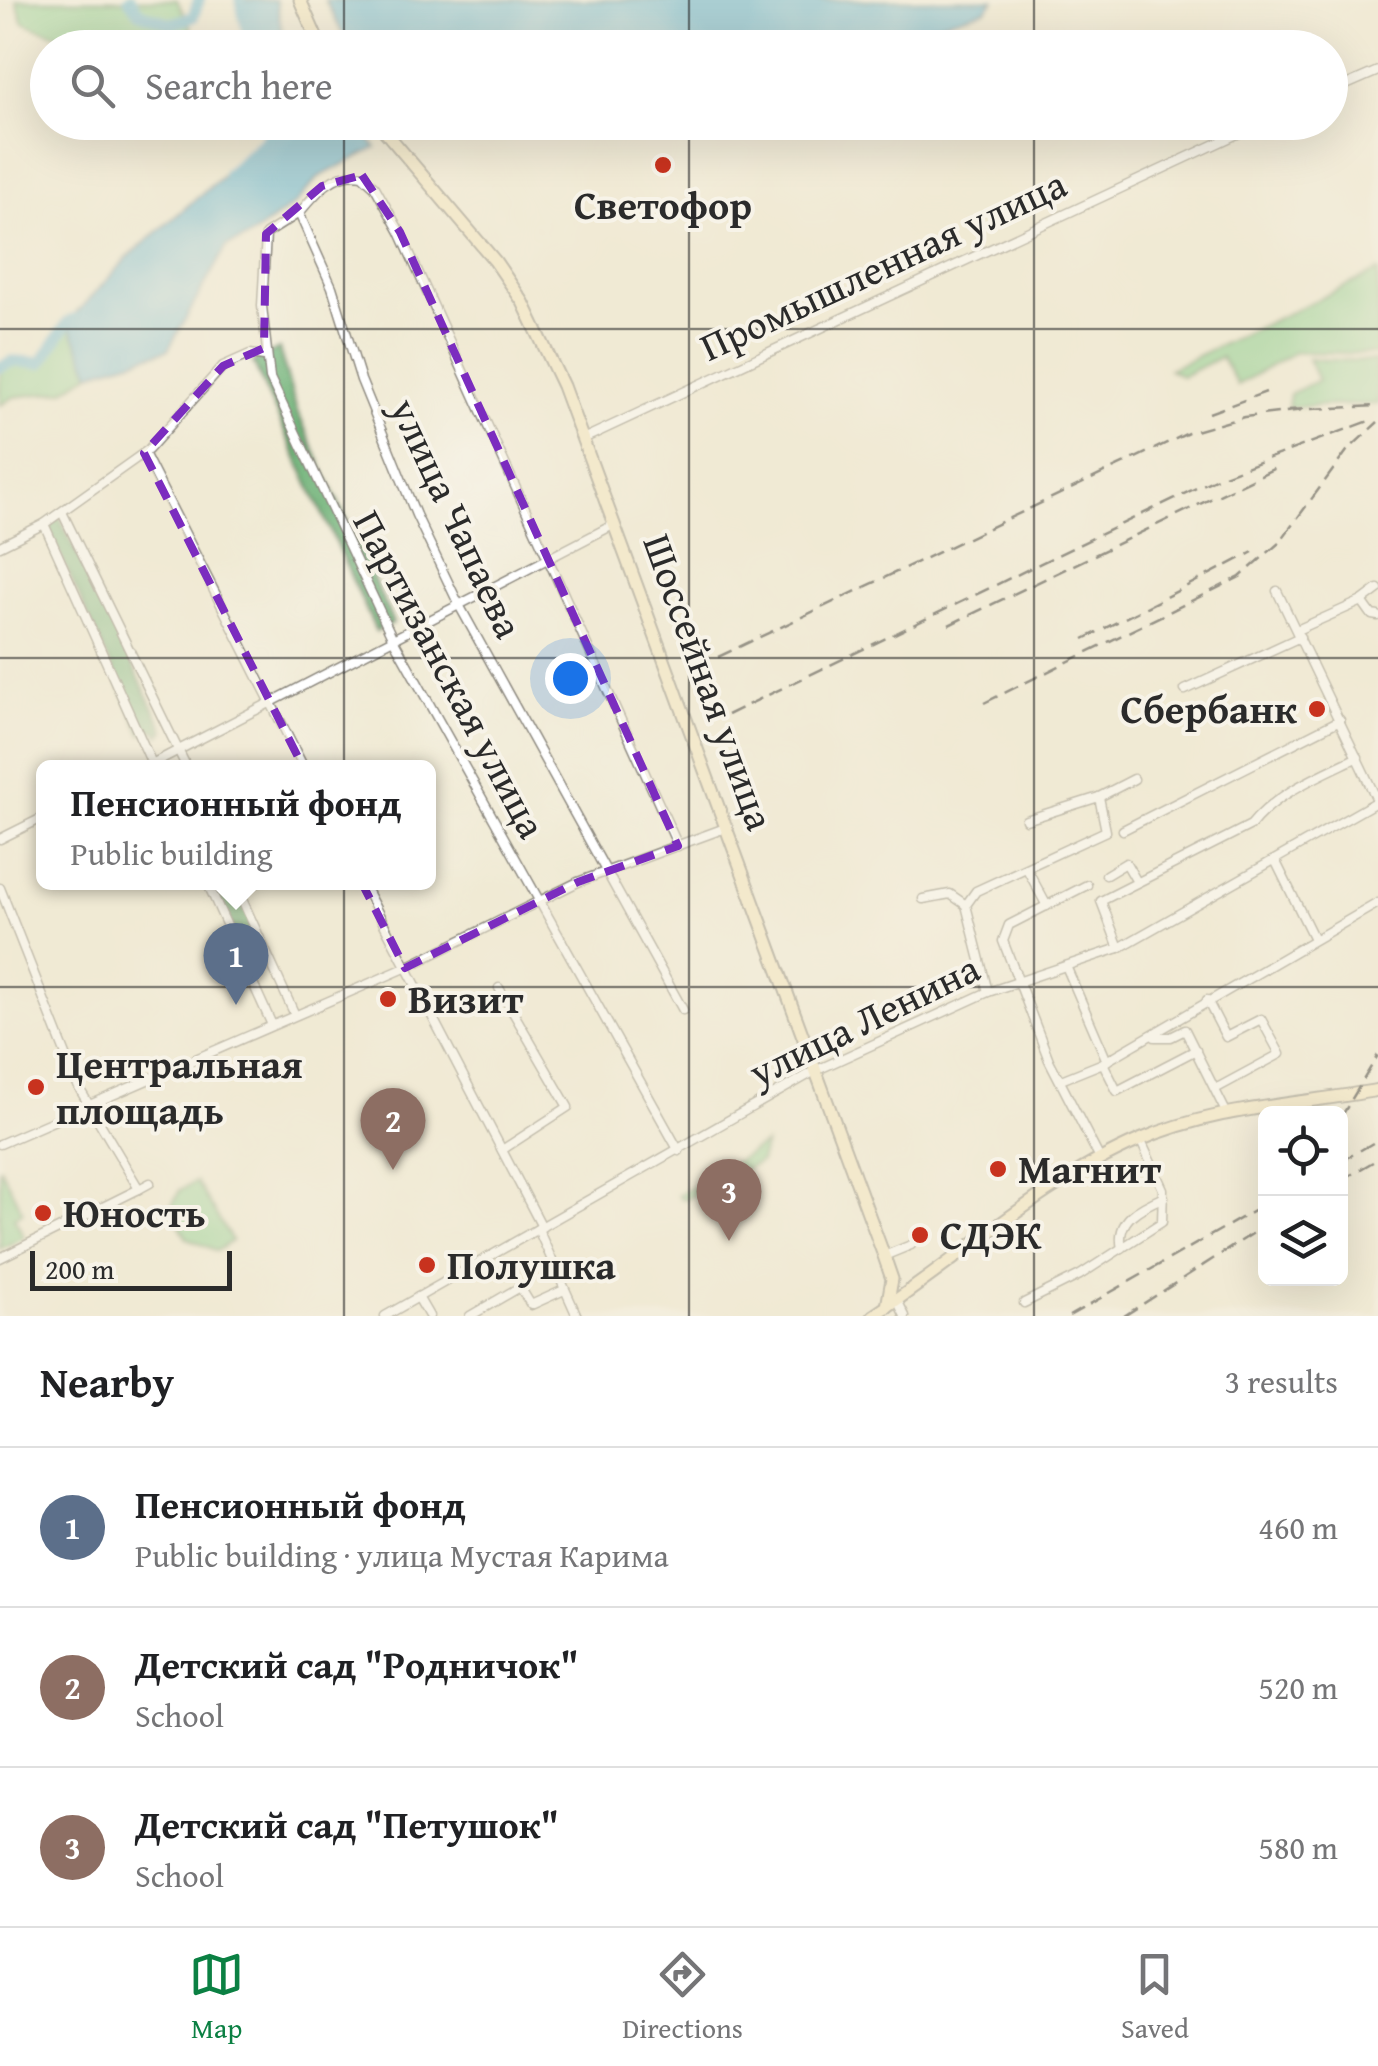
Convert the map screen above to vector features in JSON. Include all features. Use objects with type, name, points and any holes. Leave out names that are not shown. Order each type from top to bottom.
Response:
[{"type":"main road","points":[[300,0],[314,30]]},
{"type":"main road","name":"Шоссейная улица","points":[[392,140],[495,260],[523,302],[584,438],[891,1274],[892,1303]]},
{"type":"main road","points":[[873,1316],[1100,1159],[1140,1140],[1227,1114],[1378,1090]]},
{"type":"main road","points":[[891,1274],[906,1282],[922,1282]]},
{"type":"street","points":[[1348,84],[1378,71]]},
{"type":"street","name":"Промышленная улица","points":[[584,438],[1223,140]]},
{"type":"street","points":[[298,213],[322,186],[344,176],[362,175],[375,187],[400,232],[544,558],[678,846]]},
{"type":"street","name":"Партизанская улица","points":[[298,213],[266,234],[264,356],[270,378],[392,637],[536,903],[678,1151]]},
{"type":"street","name":"улица Чапаева","points":[[298,213],[332,288],[361,380],[409,498],[459,605],[683,1010]]},
{"type":"street","points":[[0,546],[44,524],[144,452],[223,366],[250,354],[264,356]]},
{"type":"street","points":[[144,452],[300,760]]},
{"type":"street","points":[[62,512],[184,760]]},
{"type":"street","points":[[44,524],[147,760]]},
{"type":"street","points":[[161,760],[616,524]]},
{"type":"street","points":[[1186,690],[1362,601],[1378,589]]},
{"type":"street","points":[[1277,591],[1378,801]]},
{"type":"street","points":[[1362,601],[1372,615],[1378,616]]},
{"type":"street","points":[[1123,830],[1340,720]]},
{"type":"street","points":[[1120,948],[1101,901],[1250,825],[1302,785],[1358,758]]},
{"type":"street","points":[[1026,820],[1099,797],[1134,779]]},
{"type":"street","points":[[966,906],[976,891],[1106,831],[1099,797]]},
{"type":"street","name":"улица Ленина","points":[[385,1316],[816,1071],[988,992],[1120,948],[1378,801]]},
{"type":"street","points":[[0,839],[36,821]]},
{"type":"street","points":[[0,1144],[405,968],[607,872],[728,828]]},
{"type":"street","points":[[1276,860],[1314,940]]},
{"type":"street","points":[[1106,875],[1126,863],[1137,882]]},
{"type":"street","points":[[1027,869],[1047,906]]},
{"type":"street","points":[[1087,884],[1009,925],[1004,933],[1016,982],[1100,1159]]},
{"type":"street","points":[[0,888],[87,1104],[139,1190]]},
{"type":"street","points":[[212,890],[272,1025]]},
{"type":"street","points":[[238,890],[295,1015]]},
{"type":"street","points":[[366,890],[502,1150],[577,1316]]},
{"type":"street","points":[[923,899],[950,894],[966,906],[988,992]]},
{"type":"street","points":[[1061,1080],[1152,1036],[1378,903]]},
{"type":"street","points":[[1066,966],[1117,1091],[1196,1050]]},
{"type":"street","points":[[499,988],[568,1106],[502,1150]]},
{"type":"street","points":[[1208,1000],[1226,1037],[1261,1019],[1280,1054],[1218,1088]]},
{"type":"street","points":[[1152,1036],[1170,1037],[1185,1030],[1218,1088],[1227,1114]]},
{"type":"street","points":[[1024,1303],[1162,1222],[1164,1197],[1140,1140]]},
{"type":"street","points":[[0,1258],[150,1184]]},
{"type":"street","points":[[1122,1248],[1120,1236],[1130,1216],[1164,1197]]},
{"type":"street","points":[[884,1256],[911,1245]]},
{"type":"street","points":[[476,1315],[520,1288],[532,1305],[564,1290]]},
{"type":"street","points":[[418,1297],[429,1316]]},
{"type":"street","points":[[892,1303],[905,1316]]},
{"type":"highlighted area","points":[[362,175],[400,232],[678,846],[578,882],[405,968],[144,453],[223,366],[264,348],[266,234],[322,186]]},
{"type":"green space","points":[[16,0],[177,0],[192,29],[43,30],[23,22]]},
{"type":"green space","points":[[1378,271],[1378,354],[1295,352],[1237,385],[1221,357],[1182,376],[1169,369]]},
{"type":"green space","points":[[68,322],[91,373],[64,391],[14,397],[0,405],[0,366],[12,361],[41,363]]},
{"type":"green space","points":[[279,349],[297,411],[393,623],[376,631],[253,362]]},
{"type":"green space","points":[[1308,359],[1375,361],[1378,404],[1288,407],[1290,394],[1318,380]]},
{"type":"green space","points":[[59,516],[165,731],[160,736],[156,730],[142,734],[50,533],[50,525]]},
{"type":"green space","points":[[214,890],[236,890],[268,964],[251,972]]},
{"type":"green space","points":[[765,1144],[760,1162],[686,1199],[678,1195]]},
{"type":"green space","points":[[0,1167],[23,1212],[14,1217],[24,1237],[0,1249]]},
{"type":"green space","points":[[196,1182],[232,1241],[217,1251],[187,1238],[170,1208],[180,1190]]},
{"type":"water","points":[[239,0],[276,0],[282,30],[248,30]]},
{"type":"water","points":[[325,0],[994,0],[986,10],[914,30],[341,30]]},
{"type":"water","points":[[265,140],[370,140],[376,148],[319,177],[296,203],[248,238],[227,246],[168,350],[91,373],[68,322],[128,257]]},
{"type":"waterway","points":[[130,0],[139,12],[171,24],[193,17],[199,0]]},
{"type":"waterway","points":[[240,0],[248,30]]},
{"type":"waterway","points":[[228,174],[265,140]]},
{"type":"waterway","points":[[0,367],[12,361],[41,363],[68,322],[83,317]]},
{"type":"railway","points":[[1209,413],[1266,392]]},
{"type":"railway","points":[[1288,410],[1378,406]]},
{"type":"railway","points":[[718,657],[1188,433],[1244,417],[1302,410]]},
{"type":"railway","points":[[727,715],[1221,476],[1369,421]]},
{"type":"railway","points":[[984,703],[1240,577],[1279,543],[1347,451],[1378,422]]},
{"type":"railway","points":[[949,625],[1275,468]]},
{"type":"railway","points":[[1084,639],[1253,552]]},
{"type":"railway","points":[[1348,1106],[1378,1055]]},
{"type":"railway","points":[[1348,1157],[1378,1140]]},
{"type":"railway","points":[[1348,1176],[1378,1159]]},
{"type":"railway","points":[[1069,1316],[1258,1209]]},
{"type":"railway","points":[[1124,1316],[1258,1230]]},
{"type":"place","name":"Светофор","points":[[663,165]]},
{"type":"place","name":"Сбербанк","points":[[1317,709]]},
{"type":"place","name":"Визит","points":[[388,999]]},
{"type":"place","name":"Пенсионный фонд","points":[[236,1005]]},
{"type":"place","name":"Центральная площадь","points":[[36,1087]]},
{"type":"place","name":"Магнит","points":[[998,1169]]},
{"type":"place","name":"Детский сад \"Родничок\"","points":[[393,1170]]},
{"type":"place","name":"Юность","points":[[43,1213]]},
{"type":"place","name":"СДЭК","points":[[920,1235]]},
{"type":"place","name":"Детский сад \"Петушок\"","points":[[729,1241]]},
{"type":"place","name":"Полушка","points":[[427,1265]]}]
